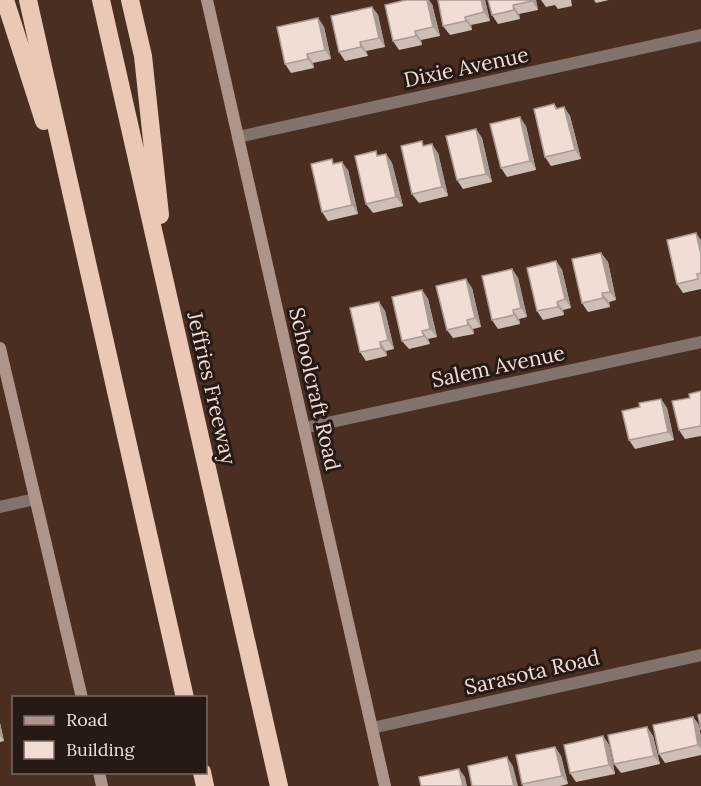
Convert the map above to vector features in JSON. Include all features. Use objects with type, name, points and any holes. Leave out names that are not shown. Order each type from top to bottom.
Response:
[{"type":"highway","points":[[5,0],[77,222]]},
{"type":"highway","points":[[28,0],[185,696]]},
{"type":"highway","name":"Jeffries Freeway","points":[[101,0],[279,786]]},
{"type":"highway","points":[[130,0],[143,56],[169,301]]},
{"type":"main road","name":"Schoolcraft Road","points":[[207,0],[385,786]]},
{"type":"main road","points":[[0,348],[82,696]]},
{"type":"street","name":"Dixie Avenue","points":[[238,137],[701,35]]},
{"type":"street","name":"Salem Avenue","points":[[304,428],[701,342]]},
{"type":"street","points":[[0,507],[35,499]]},
{"type":"street","name":"Sarasota Road","points":[[372,728],[701,655]]},
{"type":"building","points":[[406,0],[427,0],[433,27],[415,31],[416,36],[393,41],[385,5]]},
{"type":"building","points":[[438,0],[481,0],[484,12],[465,17],[466,21],[443,26]]},
{"type":"building","points":[[488,0],[532,1],[513,5],[514,10],[492,15]]},
{"type":"building","points":[[372,7],[379,38],[360,42],[361,47],[339,52],[331,16]]},
{"type":"building","points":[[318,18],[325,50],[307,54],[308,59],[285,64],[277,27]]},
{"type":"building","points":[[554,104],[556,109],[564,107],[575,150],[545,157],[534,109]]},
{"type":"building","points":[[520,117],[530,161],[501,168],[490,124]]},
{"type":"building","points":[[476,129],[486,174],[457,180],[446,136]]},
{"type":"building","points":[[422,141],[423,146],[432,144],[442,187],[412,194],[401,146]]},
{"type":"building","points":[[376,151],[377,156],[386,154],[396,197],[366,204],[355,156]]},
{"type":"building","points":[[332,159],[333,164],[342,162],[352,205],[322,212],[311,164]]},
{"type":"building","points":[[696,233],[701,254],[701,273],[697,274],[698,279],[677,284],[667,240]]},
{"type":"building","points":[[601,253],[610,292],[602,293],[603,298],[582,303],[572,259]]},
{"type":"building","points":[[556,261],[565,299],[557,302],[558,307],[537,311],[527,268]]},
{"type":"building","points":[[512,269],[521,308],[513,310],[514,315],[492,320],[482,276]]},
{"type":"building","points":[[466,279],[475,318],[467,320],[468,325],[447,330],[436,286]]},
{"type":"building","points":[[422,290],[430,329],[422,331],[424,336],[402,341],[392,297]]},
{"type":"building","points":[[379,302],[388,340],[380,342],[381,348],[360,352],[350,308]]},
{"type":"building","points":[[701,391],[701,426],[679,430],[672,401],[690,398],[689,394]]},
{"type":"building","points":[[661,399],[668,432],[629,440],[622,411],[640,407],[639,403]]},
{"type":"building","points":[[701,714],[701,730],[698,715]]},
{"type":"building","points":[[693,717],[698,745],[659,754],[653,725]]},
{"type":"building","points":[[647,727],[654,756],[614,764],[608,735]]},
{"type":"building","points":[[603,736],[609,765],[570,773],[564,745]]},
{"type":"building","points":[[555,747],[562,776],[522,784],[516,755]]},
{"type":"building","points":[[507,757],[514,786],[472,786],[468,766]]},
{"type":"building","points":[[459,769],[463,786],[421,786],[419,777]]}]
